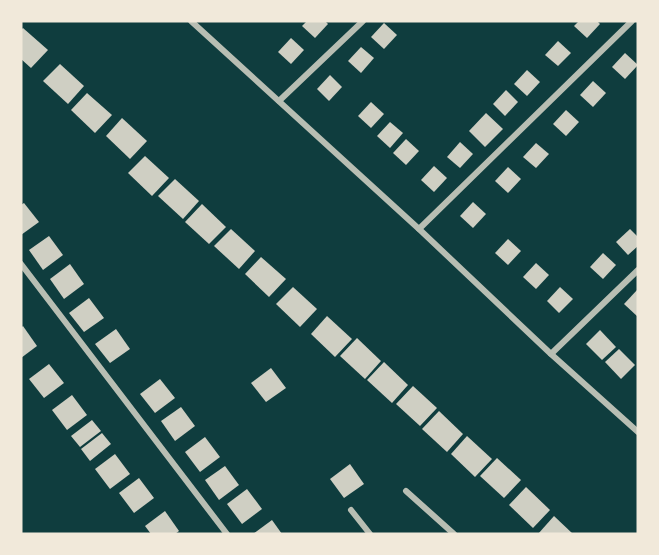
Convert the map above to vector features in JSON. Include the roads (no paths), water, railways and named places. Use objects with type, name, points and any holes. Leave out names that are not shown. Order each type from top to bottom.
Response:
[{"type":"street","points":[[191,21],[420,229],[551,354],[638,432]]},
{"type":"street","points":[[279,101],[363,21]]},
{"type":"street","points":[[420,229],[632,21]]},
{"type":"street","points":[[21,264],[228,534]]},
{"type":"street","points":[[551,354],[638,270]]},
{"type":"street","points":[[406,491],[454,534]]},
{"type":"street","points":[[351,510],[370,534]]}]
